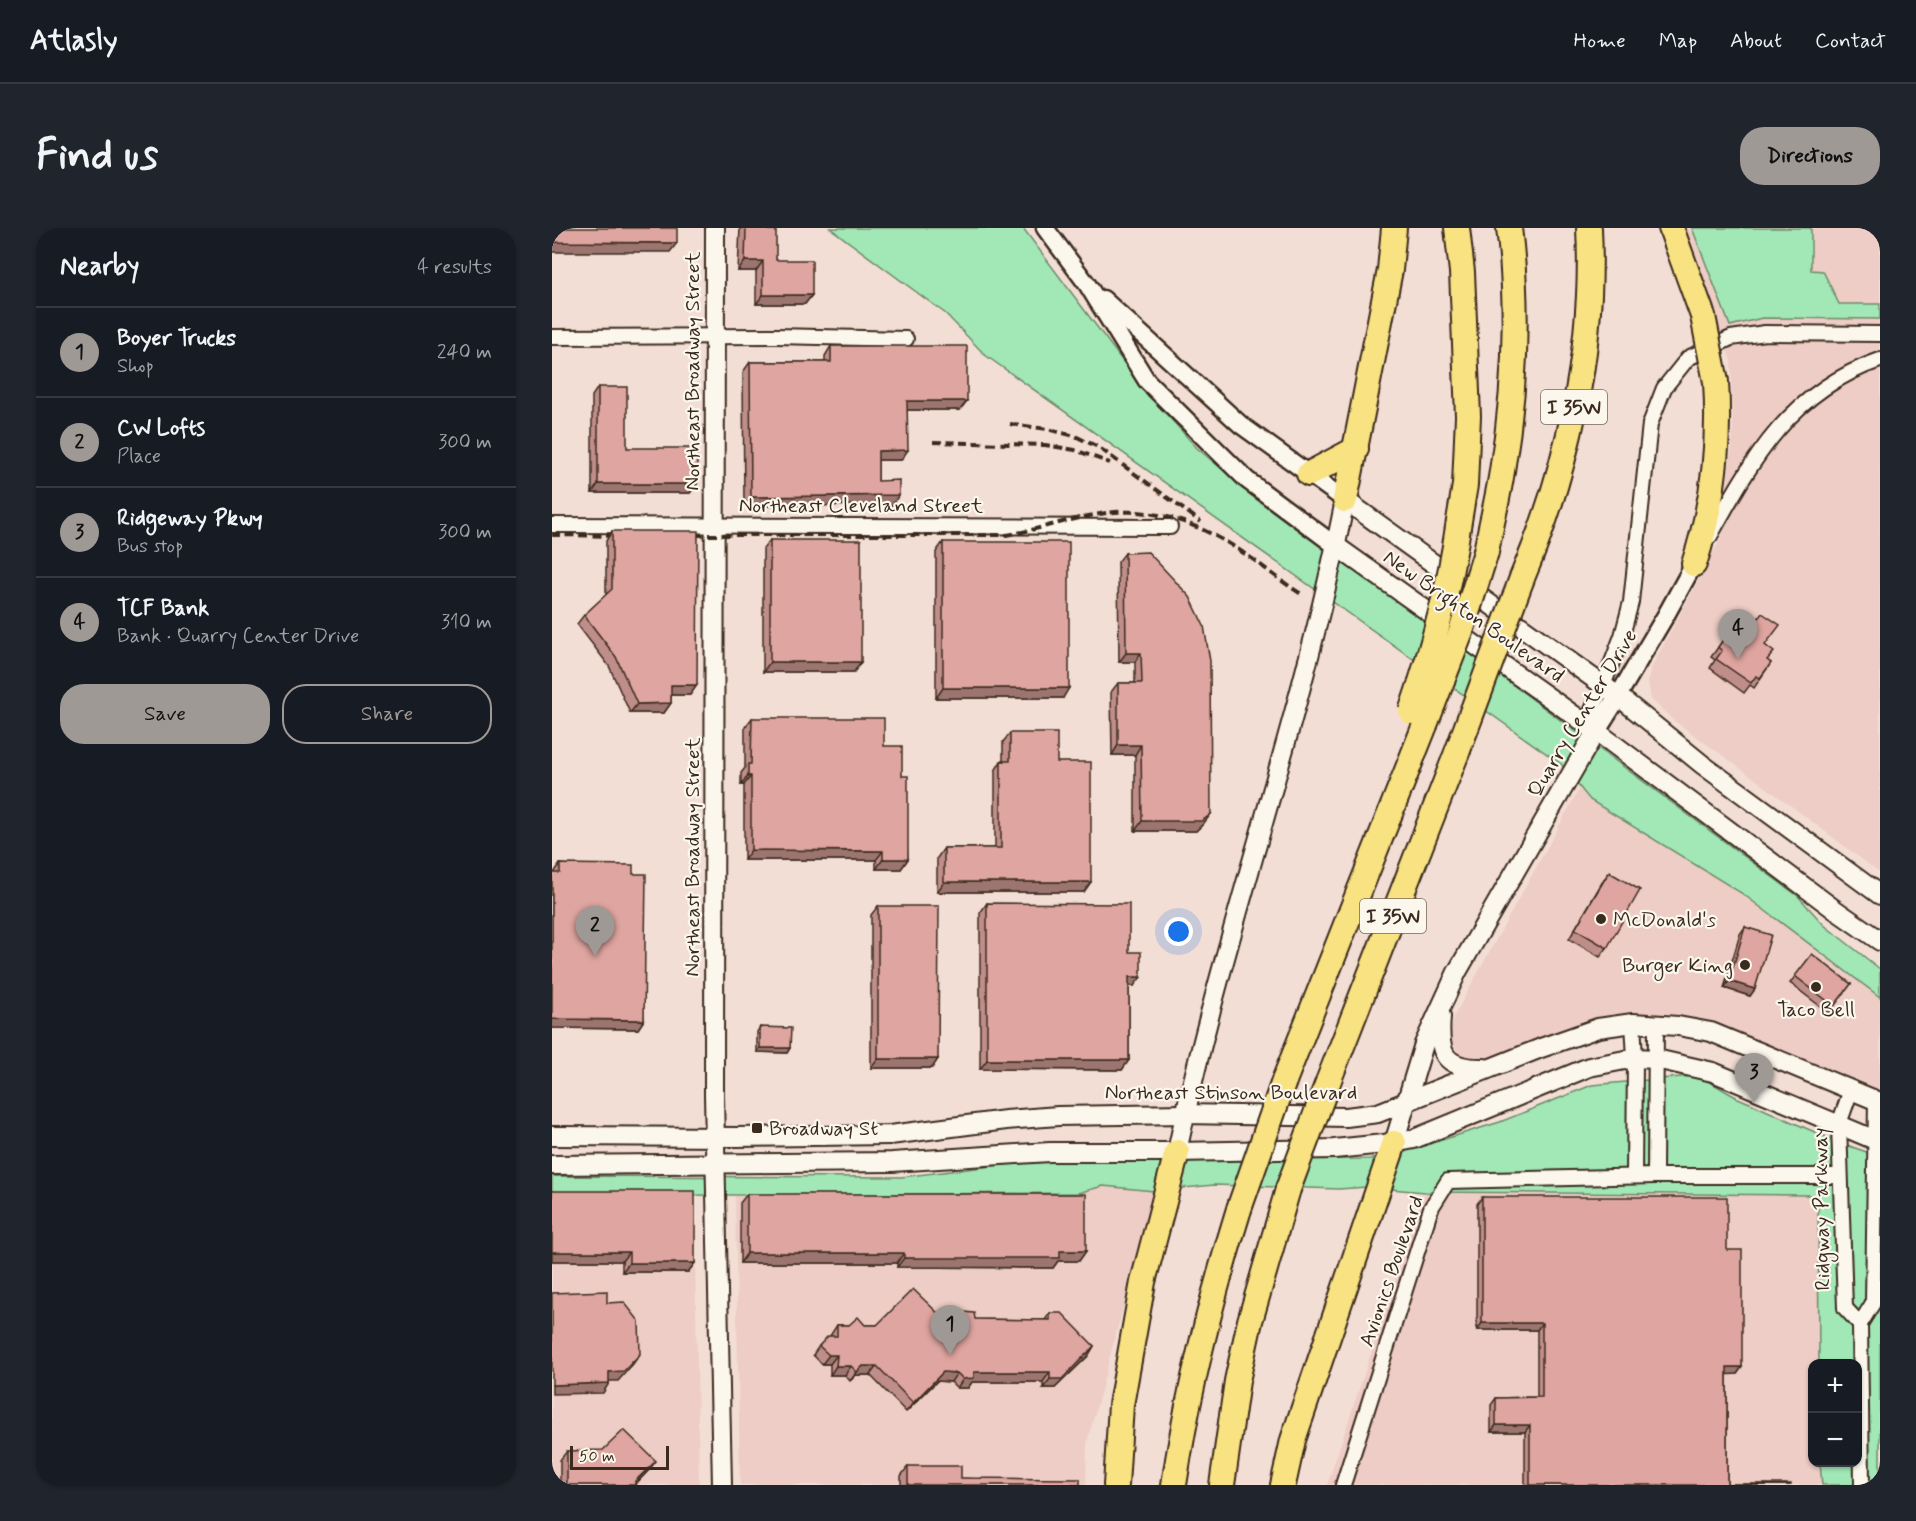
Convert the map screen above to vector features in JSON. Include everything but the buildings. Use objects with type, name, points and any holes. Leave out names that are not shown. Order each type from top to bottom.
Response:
[{"type":"highway","points":[[1345,500],[1390,270],[1394,228]]},
{"type":"highway","points":[[1418,719],[1452,567],[1465,484],[1468,416],[1462,272],[1457,228]]},
{"type":"highway","name":"I 35W","points":[[1174,1485],[1200,1350],[1222,1262],[1239,1209],[1418,719],[1461,632],[1486,552],[1502,471],[1512,380],[1513,312],[1509,228]]},
{"type":"highway","name":"I 35W","points":[[1222,1485],[1237,1381],[1250,1321],[1288,1189],[1540,536],[1551,502],[1577,396],[1588,296],[1589,228]]},
{"type":"highway","points":[[1671,228],[1703,316],[1716,382],[1718,409],[1715,472],[1710,511],[1694,564]]},
{"type":"highway","points":[[1309,474],[1356,449]]},
{"type":"highway","points":[[1283,1485],[1293,1440],[1394,1143]]},
{"type":"highway","points":[[1116,1485],[1121,1405],[1143,1282],[1177,1152]]},
{"type":"main road","name":"Northeast Broadway Street","points":[[715,228],[715,1163],[722,1485]]},
{"type":"main road","points":[[1177,1152],[1233,931],[1302,678],[1336,546],[1345,500]]},
{"type":"main road","name":"New Brighton Boulevard","points":[[1345,500],[1610,691],[1702,765],[1880,895]]},
{"type":"main road","name":"New Brighton Boulevard","points":[[1336,546],[1591,727],[1880,941]]},
{"type":"main road","name":"Quarry Center Drive","points":[[1394,1143],[1424,1044],[1442,1005],[1471,946],[1586,750],[1591,727],[1610,691]]},
{"type":"main road","points":[[1442,1005],[1440,1036],[1444,1053],[1455,1064],[1466,1069],[1492,1068]]},
{"type":"main road","name":"Northeast Stinson Boulevard","points":[[552,1136],[890,1135],[1006,1120],[1058,1116],[1185,1114],[1346,1118],[1378,1113],[1541,1048],[1598,1028],[1633,1023],[1656,1023],[1711,1032],[1878,1102]]},
{"type":"main road","points":[[552,1165],[892,1162],[1050,1152],[1334,1149],[1414,1139],[1589,1067],[1635,1058],[1656,1059],[1713,1072],[1878,1142]]},
{"type":"street","name":"New Brighton Boulevard","points":[[1045,228],[1087,284],[1147,381],[1247,480],[1336,546]]},
{"type":"street","name":"New Brighton Boulevard","points":[[1087,284],[1242,425],[1345,500]]},
{"type":"street","name":"Quarry Center Drive","points":[[1610,691],[1631,602],[1650,424],[1664,388],[1688,358],[1731,338],[1766,333],[1880,334]]},
{"type":"street","points":[[552,337],[776,336],[906,339]]},
{"type":"street","name":"Quarry Center Drive","points":[[1610,691],[1666,615],[1737,487],[1775,430],[1835,380],[1880,360]]},
{"type":"street","name":"Northeast Cleveland Street","points":[[552,525],[1170,527]]},
{"type":"street","points":[[1633,1023],[1634,1176]]},
{"type":"street","points":[[1654,1176],[1656,1023]]},
{"type":"street","name":"Ridgway Parkway","points":[[1851,1090],[1839,1124],[1839,1176],[1845,1308],[1860,1324]]},
{"type":"street","points":[[1862,1485],[1860,1324],[1873,1303],[1878,1102]]},
{"type":"street","name":"Avionics Boulevard","points":[[1343,1485],[1431,1208],[1448,1181],[1634,1176],[1839,1176]]},
{"type":"shaded area","points":[[1679,228],[1880,228],[1880,873],[1672,719],[1651,699],[1648,682],[1650,670],[1721,538],[1733,436],[1731,360]]},
{"type":"shaded area","points":[[1580,788],[1590,800],[1743,894],[1880,997],[1880,1091],[1731,1030],[1697,1021],[1659,1015],[1615,1015],[1584,1021],[1484,1061],[1458,1053],[1450,1036],[1454,1016]]},
{"type":"shaded area","points":[[1103,1186],[1154,1191],[1087,1443],[1086,1485],[740,1485],[735,1195],[1078,1193]]},
{"type":"shaded area","points":[[1425,1192],[1818,1195],[1819,1359],[1808,1359],[1808,1467],[1820,1467],[1822,1485],[1327,1485]]},
{"type":"shaded area","points":[[552,1196],[694,1196],[699,1485],[552,1485]]},
{"type":"green space","points":[[830,228],[1023,228],[1142,387],[1197,448],[1303,534],[1350,564],[1798,896],[1824,925],[1880,969],[1880,997],[1743,894],[1590,800],[1561,764],[985,355],[946,314]]},
{"type":"green space","points":[[1692,228],[1811,228],[1811,270],[1823,271],[1839,304],[1880,304],[1880,319],[1762,318],[1730,326]]},
{"type":"green space","points":[[1693,1076],[1808,1129],[1880,1156],[1880,1485],[1822,1485],[1820,1467],[1862,1467],[1862,1359],[1819,1359],[1818,1195],[1425,1192],[1367,1187],[1339,1189],[1214,1185],[1154,1191],[1103,1186],[1078,1193],[552,1196],[552,1176],[901,1177],[1056,1161],[1371,1159],[1416,1148],[1500,1122],[1592,1085]]},
{"type":"railway","points":[[1010,424],[1047,429],[1075,436],[1098,447],[1201,522]]},
{"type":"railway","points":[[933,442],[1045,445],[1075,450],[1110,463]]},
{"type":"railway","points":[[681,535],[1006,535],[1100,514],[1137,512],[1173,518],[1207,532],[1239,550],[1303,595]]},
{"type":"railway","points":[[552,535],[627,536]]},
{"type":"place","name":"TCF Bank","points":[[1738,659]]},
{"type":"place","name":"McDonald's","points":[[1601,919]]},
{"type":"place","name":"CW Lofts","points":[[595,956]]},
{"type":"place","name":"Burger King","points":[[1745,965]]},
{"type":"place","name":"Taco Bell","points":[[1816,987]]},
{"type":"place","name":"Ridgeway Pkwy","points":[[1754,1103]]},
{"type":"place","name":"Broadway St","points":[[757,1128]]},
{"type":"place","name":"Boyer Trucks","points":[[950,1355]]}]
